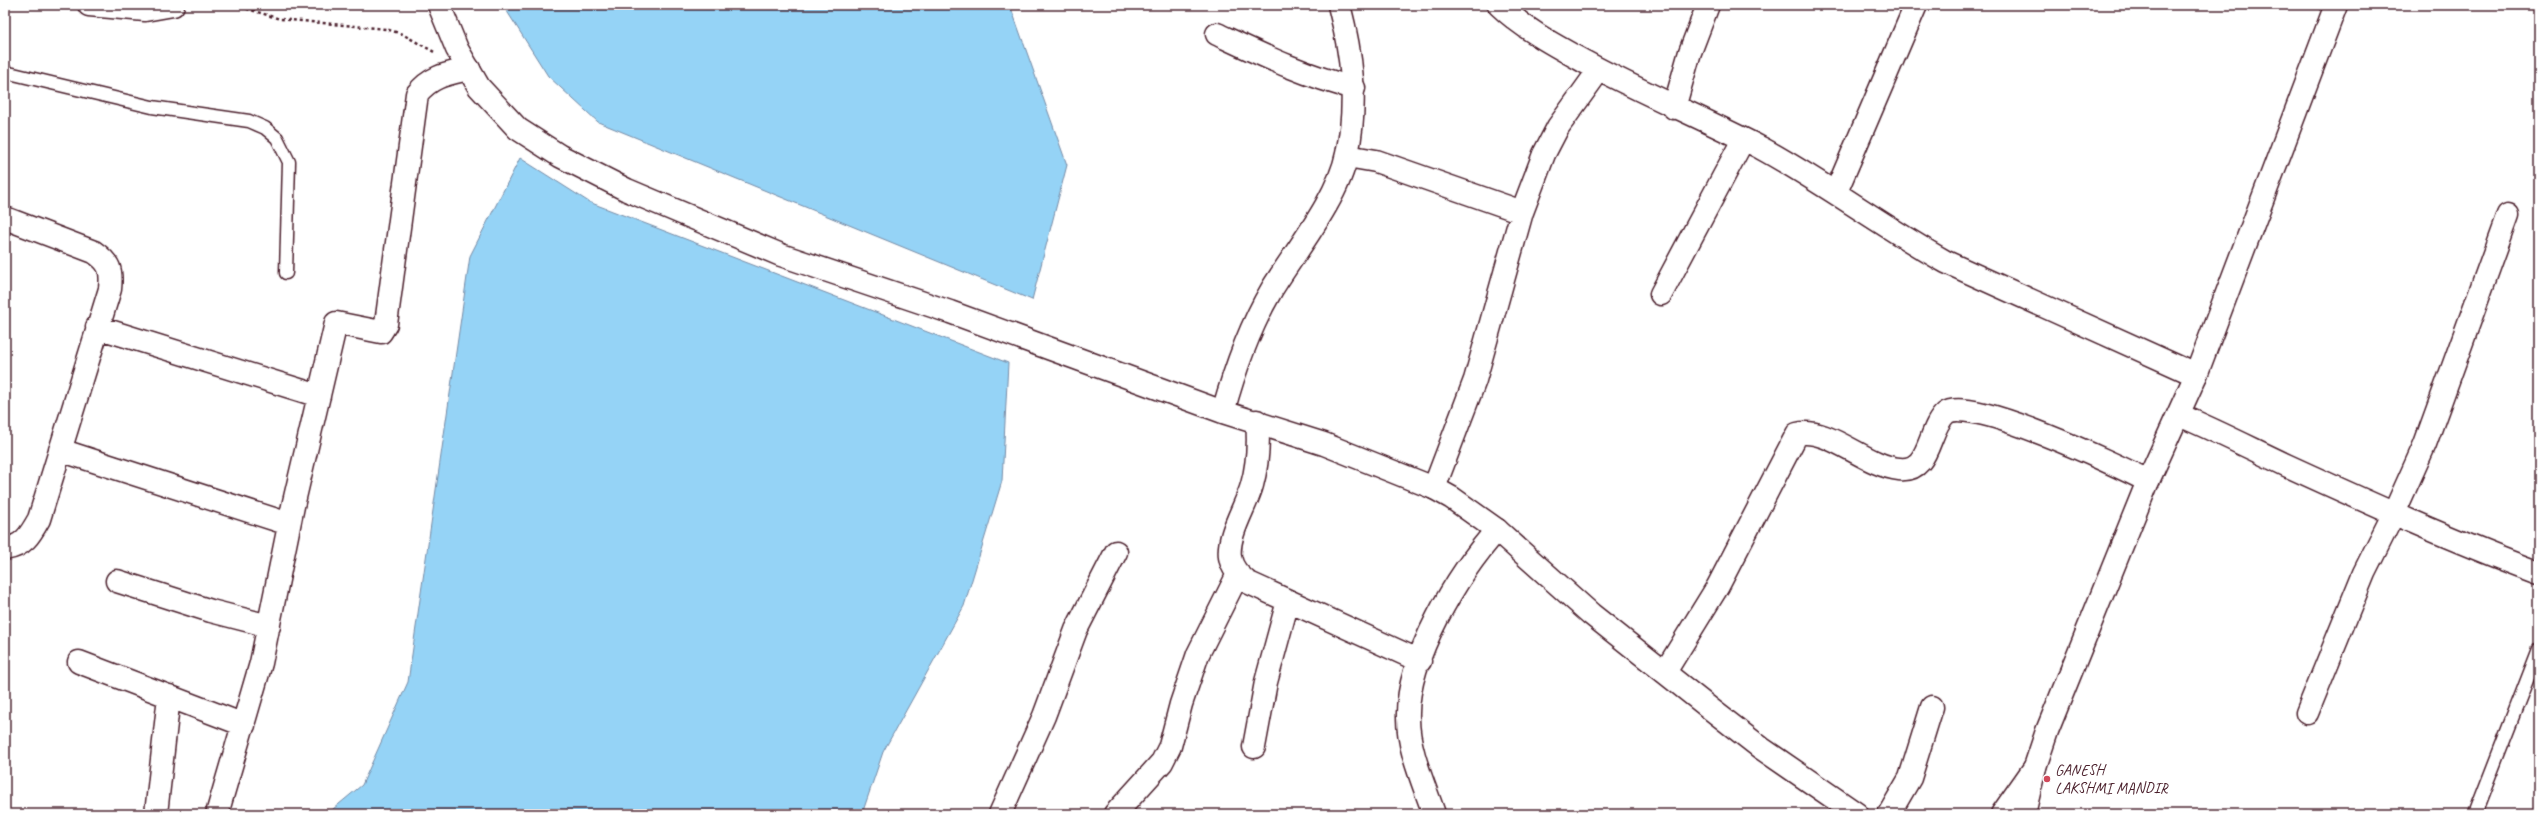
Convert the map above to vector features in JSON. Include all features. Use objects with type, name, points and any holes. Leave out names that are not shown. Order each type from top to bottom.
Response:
[{"type":"street","points":[[89,5],[145,10],[173,5]]},
{"type":"street","points":[[438,5],[457,49],[479,87],[518,129],[560,156],[627,190],[781,255],[950,312],[1223,412],[1256,421],[1324,444],[1434,488],[1496,530],[1591,614],[1761,748],[1857,814]]},
{"type":"street","points":[[1223,412],[1247,336],[1273,288],[1333,190],[1347,156],[1354,88],[1352,63],[1339,5]]},
{"type":"street","points":[[1499,5],[1529,30],[1600,70],[1674,108],[1743,140],[1836,192],[1914,244],[1946,262],[2196,375]]},
{"type":"street","points":[[1674,108],[1690,52],[1708,5]]},
{"type":"street","points":[[1836,192],[1916,5]]},
{"type":"street","points":[[2024,814],[2035,767],[2148,481],[2196,375],[2336,5]]},
{"type":"street","points":[[1217,34],[1284,66],[1322,80],[1354,88]]},
{"type":"street","points":[[217,814],[244,725],[269,626],[289,524],[336,323],[381,332],[386,324],[417,94],[426,82],[438,76],[469,70]]},
{"type":"street","points":[[1434,488],[1475,380],[1522,212],[1544,154],[1558,127],[1600,70]]},
{"type":"street","points":[[1661,294],[1743,140]]},
{"type":"street","points":[[1347,156],[1376,161],[1522,212]]},
{"type":"street","points":[[2307,713],[2364,573],[2394,513],[2424,444],[2508,215]]},
{"type":"street","points":[[5,218],[77,244],[106,260],[110,267],[112,276],[39,519],[29,537],[22,543],[5,549]]},
{"type":"street","points":[[97,327],[319,396]]},
{"type":"street","points":[[1665,672],[1718,586],[1797,434],[1808,431],[1820,435],[1886,467],[1900,470],[1911,468],[1922,460],[1939,423],[1947,413],[1957,409],[1967,409],[2072,446],[2148,481]]},
{"type":"street","points":[[2179,415],[2233,438],[2283,464],[2394,513],[2539,573]]},
{"type":"street","points":[[1256,421],[1259,442],[1257,464],[1252,485],[1231,547],[1232,565],[1238,574],[1247,582],[1420,660]]},
{"type":"street","points":[[60,450],[289,524]]},
{"type":"street","points":[[1434,814],[1412,744],[1408,719],[1408,695],[1414,672],[1435,623],[1469,563],[1496,530]]},
{"type":"street","points":[[1000,814],[1044,716],[1076,630],[1116,552]]},
{"type":"street","points":[[1115,814],[1162,762],[1170,746],[1183,697],[1198,654],[1238,574]]},
{"type":"street","points":[[117,581],[211,611],[269,626]]},
{"type":"street","points":[[1254,747],[1266,682],[1288,601]]},
{"type":"street","points":[[79,662],[244,725]]},
{"type":"street","points":[[156,814],[169,696]]},
{"type":"street","points":[[1889,814],[1910,778],[1932,707]]},
{"type":"street","points":[[2002,814],[2035,767]]},
{"type":"lane","points":[[5,72],[152,107],[249,122],[265,128],[277,138],[289,162],[286,273]]},
{"type":"lane","points":[[2475,814],[2539,649]]},
{"type":"path","points":[[235,5],[280,19],[386,29],[402,34],[441,56]]},
{"type":"water","points":[[503,5],[1010,5],[1067,165],[1032,300],[598,122],[548,76]]},
{"type":"water","points":[[520,158],[589,202],[1008,363],[1002,481],[964,606],[883,752],[862,814],[327,814],[362,785],[408,682],[470,256]]},
{"type":"place","name":"GANESH LAKSHMI MANDIR","points":[[2047,779]]}]
